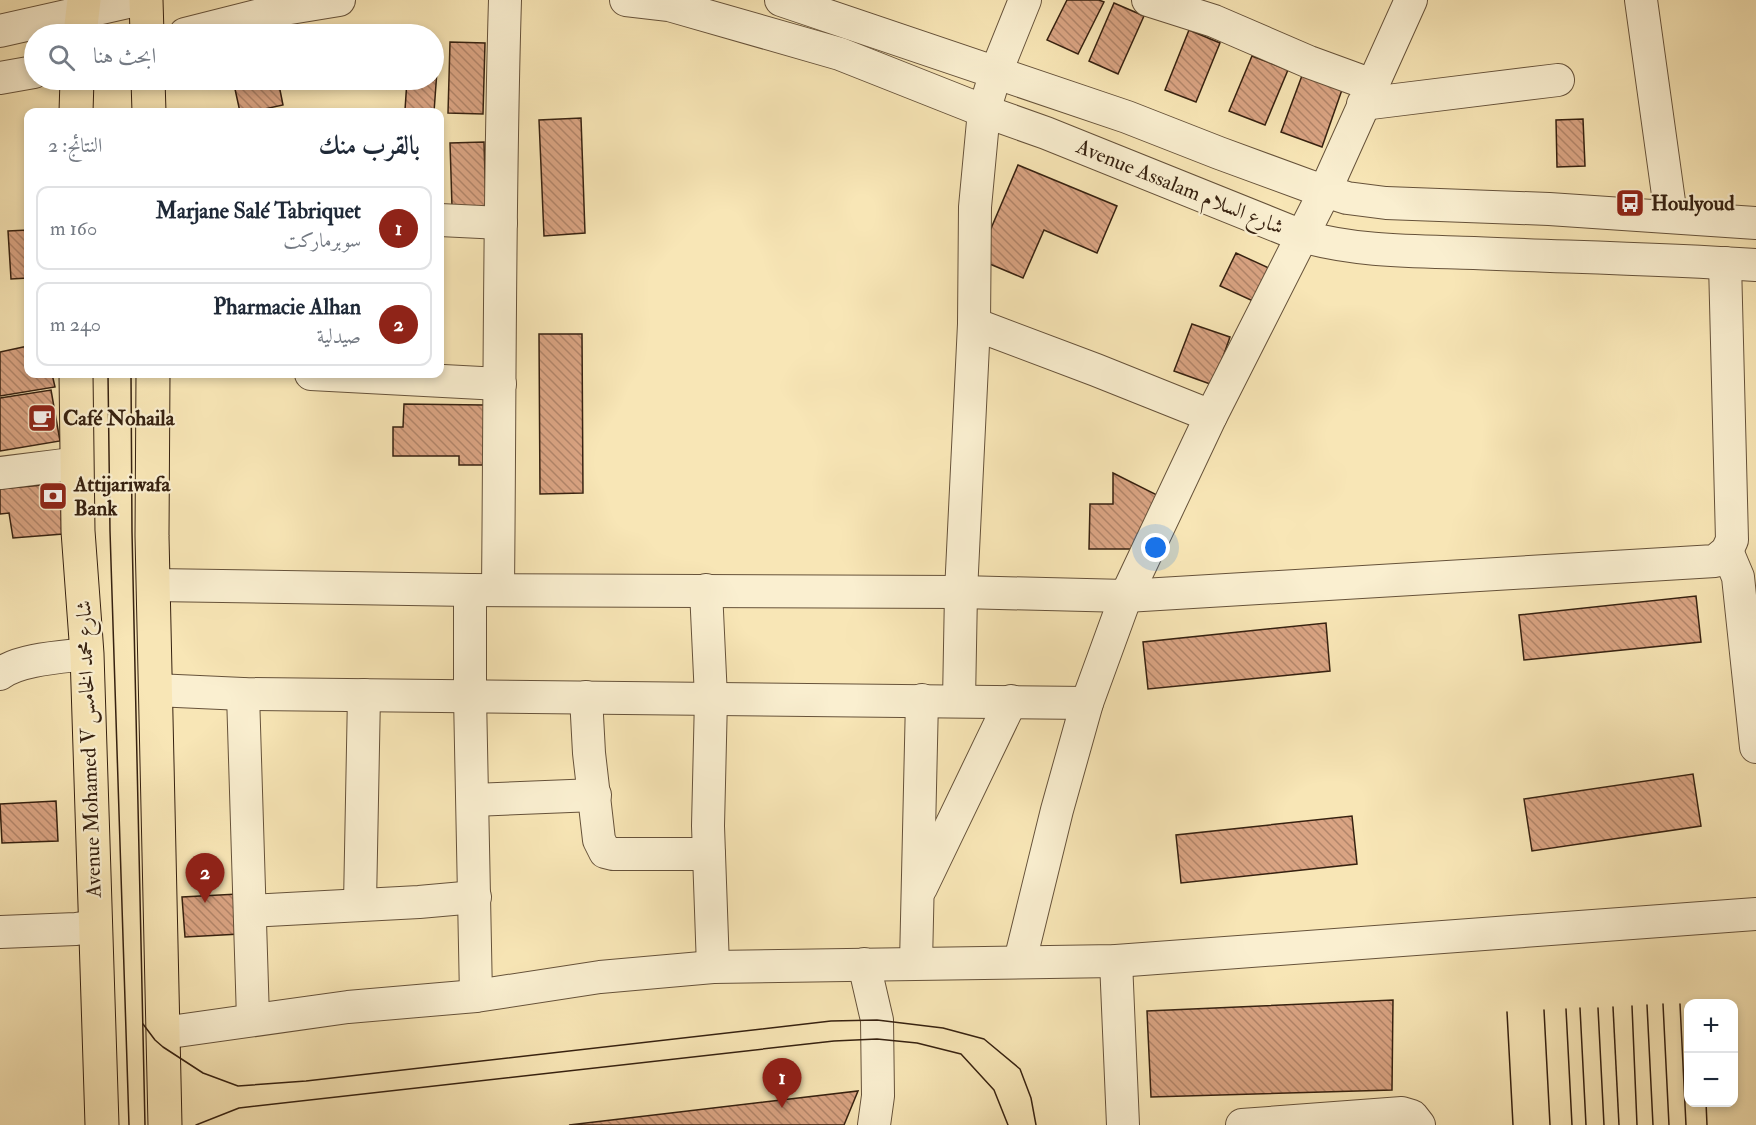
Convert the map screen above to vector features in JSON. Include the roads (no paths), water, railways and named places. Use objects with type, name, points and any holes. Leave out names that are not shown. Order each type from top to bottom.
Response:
[{"type":"main road","points":[[146,0],[147,24]]},
{"type":"main road","points":[[76,90],[76,108]]},
{"type":"main road","points":[[148,90],[148,108]]},
{"type":"main road","name":"Avenue Mohamed V شارع محمد الخامس","points":[[76,378],[78,531],[87,654],[102,1125]]},
{"type":"main road","points":[[153,378],[152,536],[165,1125]]},
{"type":"street","points":[[38,24],[82,16],[137,0]]},
{"type":"street","points":[[225,24],[284,9],[339,0]]},
{"type":"street","points":[[476,996],[470,696],[484,589],[500,384],[499,301],[505,0]]},
{"type":"street","name":"Avenue Assalam شارع السلام","points":[[626,0],[670,2],[840,54],[1057,137],[1302,236],[1325,242],[1376,248],[1756,265]]},
{"type":"street","name":"Avenue Assalam شارع السلام","points":[[781,0],[1127,117],[1219,153],[1347,198],[1386,203],[1671,216],[1756,223]]},
{"type":"street","points":[[959,701],[961,592],[974,324],[975,207],[984,111],[996,72],[1025,0]]},
{"type":"street","points":[[1148,0],[1218,11],[1368,94],[1558,80]]},
{"type":"street","points":[[1020,962],[1057,810],[1087,702],[1126,596],[1211,416],[1325,191],[1411,0]]},
{"type":"street","points":[[1641,0],[1671,216]]},
{"type":"street","points":[[0,31],[24,27]]},
{"type":"street","points":[[0,78],[24,74]]},
{"type":"street","points":[[444,220],[501,223]]},
{"type":"street","points":[[154,585],[961,592],[1126,596],[1714,561],[1727,552],[1732,540],[1725,263]]},
{"type":"street","points":[[974,324],[1211,416]]},
{"type":"street","points":[[387,378],[500,384]]},
{"type":"street","points":[[0,473],[77,465]]},
{"type":"street","points":[[1727,552],[1738,577],[1756,759]]},
{"type":"street","points":[[706,590],[711,698],[709,854],[713,967]]},
{"type":"street","points":[[0,674],[8,668],[21,664],[87,654]]},
{"type":"street","points":[[155,690],[243,694],[1087,702]]},
{"type":"street","points":[[243,694],[253,1019]]},
{"type":"street","points":[[360,904],[364,695]]},
{"type":"street","points":[[586,697],[589,753],[599,840],[605,852],[613,854],[709,854]]},
{"type":"street","points":[[916,963],[922,700]]},
{"type":"street","points":[[917,897],[1011,701]]},
{"type":"street","points":[[473,800],[595,795]]},
{"type":"street","points":[[250,911],[475,897]]},
{"type":"street","points":[[163,1033],[348,1007],[476,996],[600,977],[713,967],[1116,961],[1744,915]]},
{"type":"street","points":[[0,932],[95,926]]},
{"type":"street","points":[[1116,961],[1124,1125]]},
{"type":"street","points":[[864,964],[877,1020],[878,1096],[874,1125]]},
{"type":"street","points":[[1242,1125],[1402,1113],[1412,1116],[1419,1125]]},
{"type":"tram line","points":[[108,378],[110,531],[129,1125]]},
{"type":"tram line","points":[[131,378],[132,532],[145,1125]]},
{"type":"tram line","points":[[1663,1004],[1669,1125]]},
{"type":"tram line","points":[[1680,1004],[1686,1125]]},
{"type":"tram line","points":[[1647,1005],[1653,1125]]},
{"type":"tram line","points":[[1632,1006],[1637,1125]]},
{"type":"tram line","points":[[1613,1007],[1619,1125]]},
{"type":"tram line","points":[[1580,1008],[1586,1125]]},
{"type":"tram line","points":[[1598,1008],[1604,1125]]},
{"type":"tram line","points":[[1566,1009],[1572,1125]]},
{"type":"tram line","points":[[1544,1010],[1550,1125]]},
{"type":"tram line","points":[[1507,1012],[1513,1125]]},
{"type":"tram line","points":[[143,1024],[163,1047],[203,1073],[238,1086],[306,1081],[831,1021],[877,1020],[943,1028],[984,1039],[1020,1069],[1031,1098],[1036,1125]]},
{"type":"tram line","points":[[196,1125],[239,1108],[834,1041],[877,1039],[917,1043],[961,1054],[994,1090],[1008,1125]]},
{"type":"tram line","points":[[1706,1107],[1707,1125]]},
{"type":"place","name":"Houlyoud","points":[[1630,203]]},
{"type":"place","name":"Café Nohaila","points":[[42,418]]},
{"type":"place","name":"Attijariwafa Bank","points":[[53,496]]},
{"type":"place","name":"Pharmacie Alhan","points":[[205,903]]},
{"type":"place","name":"Marjane Salé Tabriquet","points":[[782,1108]]}]
